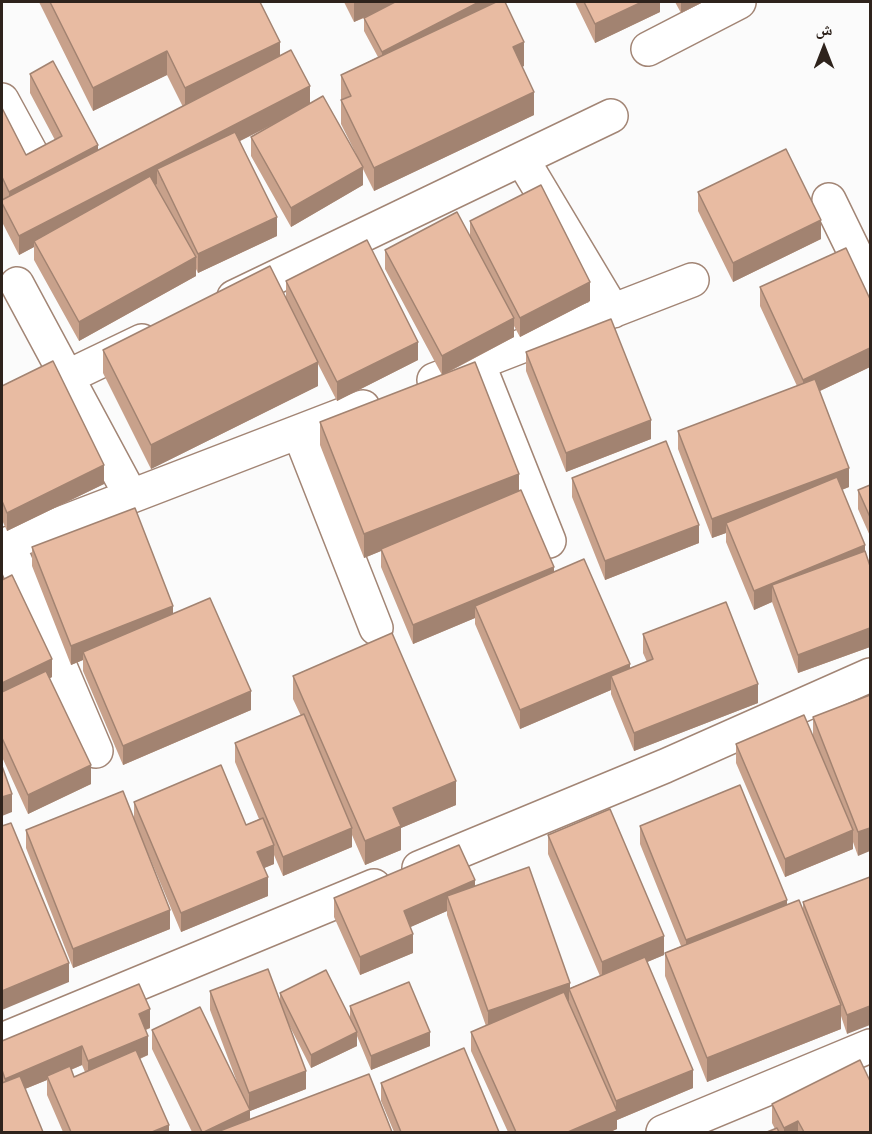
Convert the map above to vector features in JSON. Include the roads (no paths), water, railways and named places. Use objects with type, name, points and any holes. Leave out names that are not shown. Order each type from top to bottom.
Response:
[{"type":"street","points":[[648,49],[739,2]]},
{"type":"street","points":[[2,100],[38,166]]},
{"type":"street","points":[[204,311],[611,116]]},
{"type":"street","points":[[522,159],[613,311]]},
{"type":"street","points":[[830,200],[870,284]]},
{"type":"street","points":[[96,752],[4,545],[692,280]]},
{"type":"street","points":[[17,284],[131,496]]},
{"type":"street","points":[[67,377],[173,326]]},
{"type":"street","points":[[478,363],[549,541]]},
{"type":"street","points":[[299,432],[376,628]]},
{"type":"street","points":[[2,1040],[665,766],[870,675]]},
{"type":"street","points":[[663,1132],[870,1046]]}]
